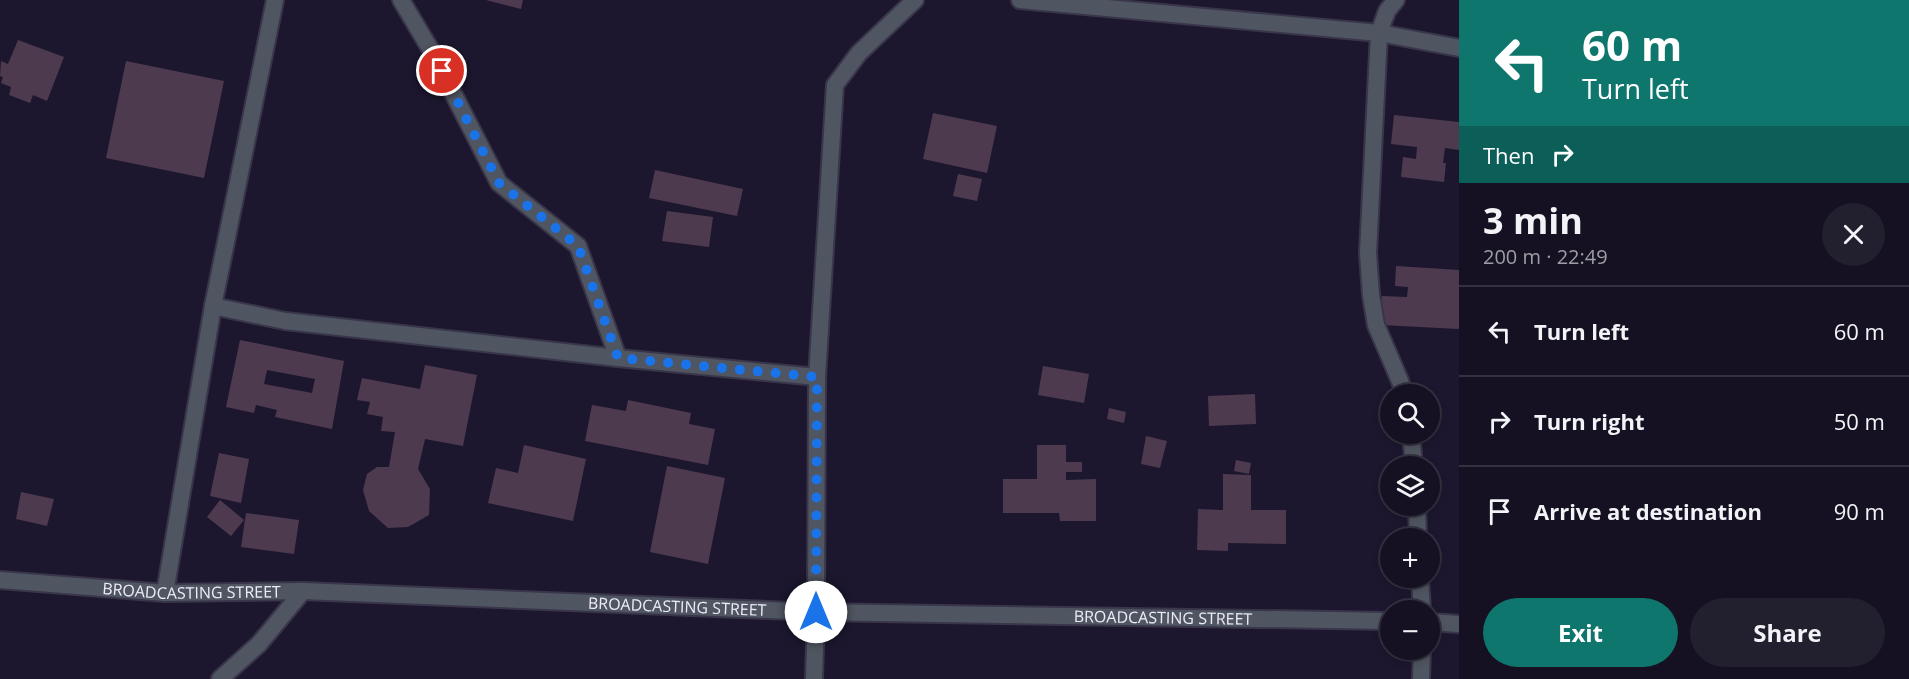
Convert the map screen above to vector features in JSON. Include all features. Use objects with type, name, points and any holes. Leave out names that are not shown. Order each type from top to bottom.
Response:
[{"type":"street","points":[[165,593],[213,306],[275,0]]},
{"type":"street","points":[[401,0],[432,52],[499,183],[578,246],[618,358]]},
{"type":"street","points":[[814,679],[817,377],[835,85],[859,53],[915,0]]},
{"type":"street","points":[[1020,0],[1379,33],[1459,48]]},
{"type":"street","points":[[1396,0],[1387,11],[1379,33],[1368,253],[1376,325],[1401,384]]},
{"type":"street","points":[[213,306],[285,321],[618,358],[817,377]]},
{"type":"street","name":"BROADCASTING STREET","points":[[0,580],[165,593],[303,591],[816,612],[1380,621]]},
{"type":"street","points":[[220,679],[260,644],[303,591]]},
{"type":"street","points":[[1440,623],[1459,624]]},
{"type":"street","points":[[1421,679],[1422,660]]},
{"type":"building","points":[[486,0],[523,0],[521,9]]},
{"type":"building","points":[[18,40],[64,57],[47,101],[33,95],[30,103],[9,95],[11,87],[1,83],[3,77],[0,76],[1,61],[8,64]]},
{"type":"building","points":[[126,61],[224,81],[204,178],[106,158]]},
{"type":"building","points":[[933,113],[997,126],[987,173],[923,159]]},
{"type":"building","points":[[1394,115],[1459,122],[1459,150],[1445,148],[1444,182],[1401,177],[1403,157],[1416,159],[1417,147],[1391,144]]},
{"type":"building","points":[[655,170],[743,189],[737,216],[649,198]]},
{"type":"building","points":[[958,174],[982,179],[977,201],[953,196]]},
{"type":"building","points":[[667,211],[713,217],[709,247],[662,241]]},
{"type":"building","points":[[1396,266],[1459,270],[1459,329],[1381,325],[1382,296],[1407,297],[1408,287],[1395,286]]},
{"type":"building","points":[[240,340],[344,361],[332,429],[275,417],[277,410],[256,405],[254,413],[226,407]],"holes":[[[267,370],[315,379],[312,393],[264,384]]]},
{"type":"building","points":[[425,365],[477,375],[463,446],[425,439],[418,469],[430,489],[429,515],[408,527],[388,528],[369,511],[363,490],[367,474],[377,467],[389,467],[395,432],[381,431],[383,417],[367,414],[370,402],[357,400],[362,378],[420,389]]},
{"type":"building","points":[[1043,366],[1089,374],[1084,403],[1038,395]]},
{"type":"building","points":[[1255,394],[1256,424],[1209,426],[1208,396]]},
{"type":"building","points":[[628,400],[691,413],[689,424],[715,429],[708,465],[585,441],[592,405],[626,411]]},
{"type":"building","points":[[1109,408],[1126,412],[1124,423],[1107,419]]},
{"type":"building","points":[[1146,436],[1167,441],[1160,468],[1141,464]]},
{"type":"building","points":[[524,445],[586,459],[573,521],[488,503],[496,468],[518,473]]},
{"type":"building","points":[[1037,445],[1066,445],[1066,462],[1082,462],[1082,472],[1066,472],[1066,480],[1096,479],[1096,521],[1060,521],[1059,513],[1003,513],[1003,479],[1037,479]]},
{"type":"building","points":[[219,453],[249,459],[241,503],[210,496]]},
{"type":"building","points":[[1236,460],[1251,463],[1249,474],[1234,471]]},
{"type":"building","points":[[667,466],[725,478],[708,564],[650,552]]},
{"type":"building","points":[[1223,474],[1251,475],[1251,510],[1286,510],[1286,544],[1228,543],[1228,551],[1197,550],[1198,509],[1223,510]]},
{"type":"building","points":[[21,492],[54,499],[47,526],[16,519]]},
{"type":"building","points":[[220,500],[244,520],[231,536],[207,517]]},
{"type":"building","points":[[246,513],[299,520],[294,554],[241,547]]},
{"type":"route","points":[[442,71],[499,183],[578,246],[618,358],[817,377],[816,612]]}]
